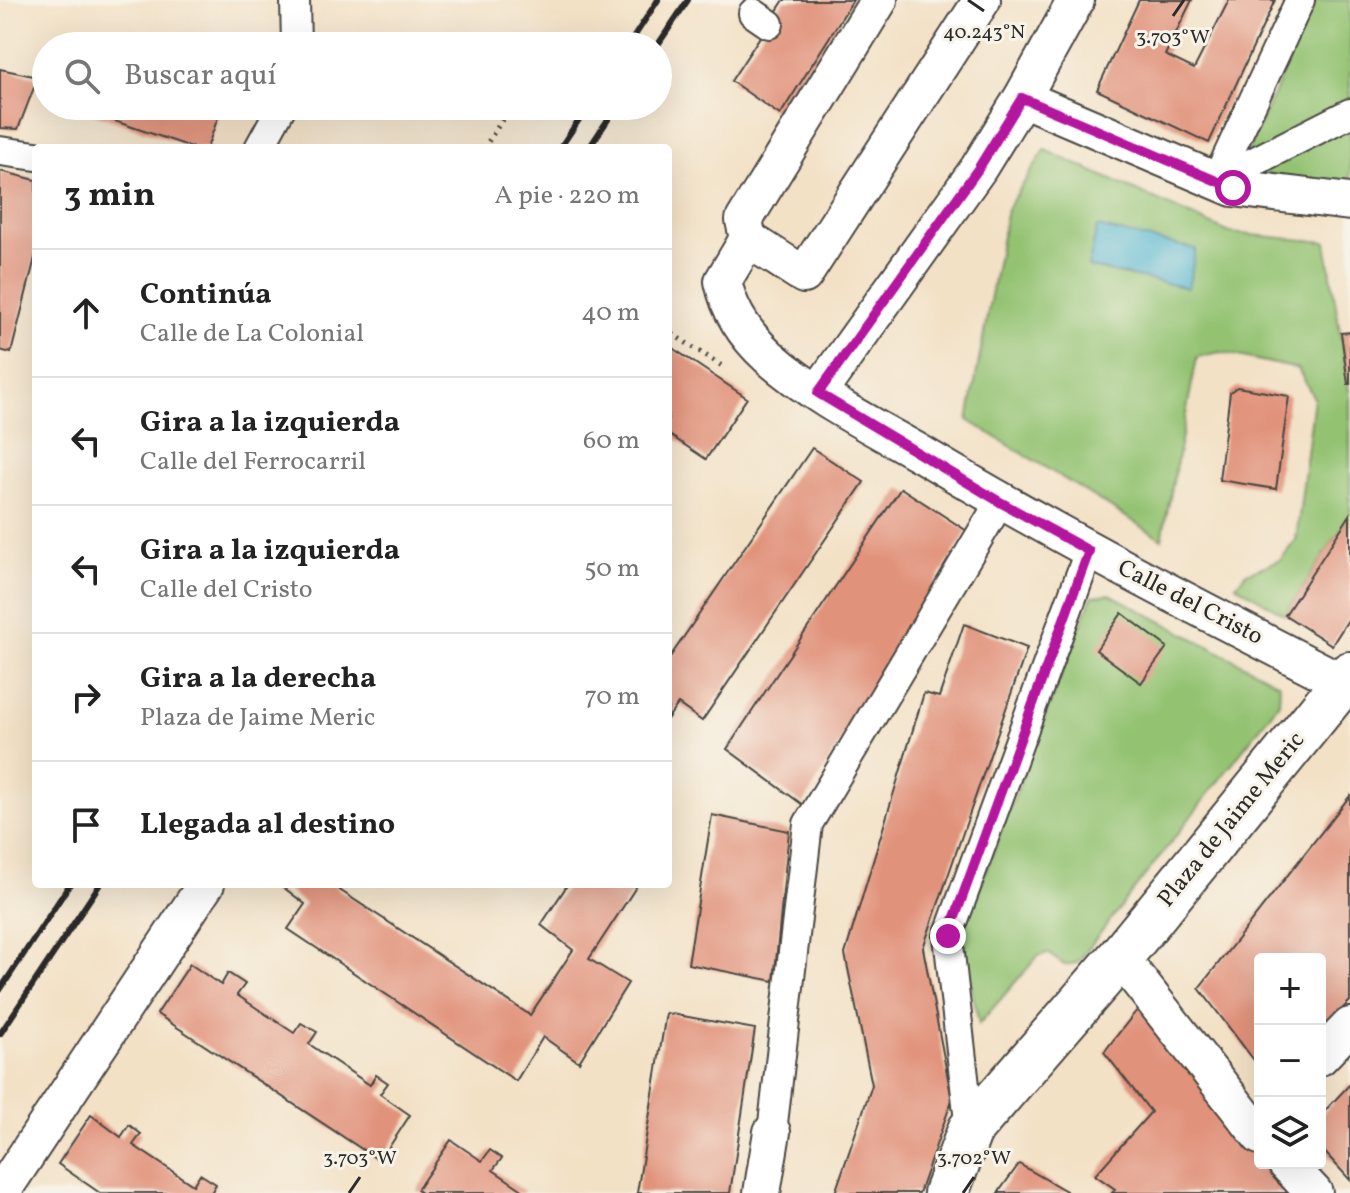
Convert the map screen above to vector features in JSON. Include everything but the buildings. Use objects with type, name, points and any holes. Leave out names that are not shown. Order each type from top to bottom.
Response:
[{"type":"street","points":[[295,0],[296,32]]},
{"type":"street","points":[[879,0],[744,220],[748,239],[804,275],[982,0]]},
{"type":"street","points":[[818,393],[978,169],[1022,98],[1076,0]]},
{"type":"street","points":[[1216,181],[1300,0]]},
{"type":"street","points":[[1022,98],[1233,188],[1350,202]]},
{"type":"street","points":[[1216,181],[1350,113]]},
{"type":"street","points":[[261,144],[274,120]]},
{"type":"street","points":[[0,151],[32,155]]},
{"type":"street","name":"Calle del Cristo","points":[[748,239],[723,281],[726,298],[754,342],[771,359],[818,393],[1000,502],[1089,551],[1347,679]]},
{"type":"street","points":[[762,1193],[808,824],[1000,502]]},
{"type":"street","points":[[946,1193],[970,1130],[948,936],[1089,551]]},
{"type":"street","name":"Plaza de Jaime Meric","points":[[970,1130],[1120,957],[1347,679]]},
{"type":"street","points":[[1,1193],[203,888]]},
{"type":"street","points":[[1120,957],[1254,1123]]},
{"type":"street","points":[[1326,1051],[1350,1026]]},
{"type":"street","points":[[1292,1169],[1314,1193]]},
{"type":"path","points":[[487,144],[502,120]]},
{"type":"green space","points":[[1316,0],[1350,0],[1350,187],[1239,170]]},
{"type":"green space","points":[[1045,150],[1230,233],[1326,242],[1350,397],[1350,515],[1285,615],[1236,585],[1246,573],[1280,560],[1296,540],[1314,398],[1298,369],[1220,352],[1197,357],[1162,539],[968,420],[1007,209]]},
{"type":"green space","points":[[1110,594],[1280,684],[1279,703],[1077,963],[1064,965],[1048,953],[1038,956],[979,1024],[961,936],[1092,596]]},
{"type":"water","points":[[1097,227],[1196,249],[1188,288],[1088,267]]},
{"type":"railway","points":[[637,32],[658,0]]},
{"type":"railway","points":[[666,32],[688,0]]},
{"type":"railway","points":[[563,144],[579,120]]},
{"type":"railway","points":[[592,144],[608,120]]},
{"type":"railway","points":[[0,990],[67,888]]},
{"type":"railway","points":[[0,1034],[97,888]]},
{"type":"route","points":[[948,936],[1089,551],[1000,502],[818,393],[978,169],[1022,98],[1233,188]]}]
